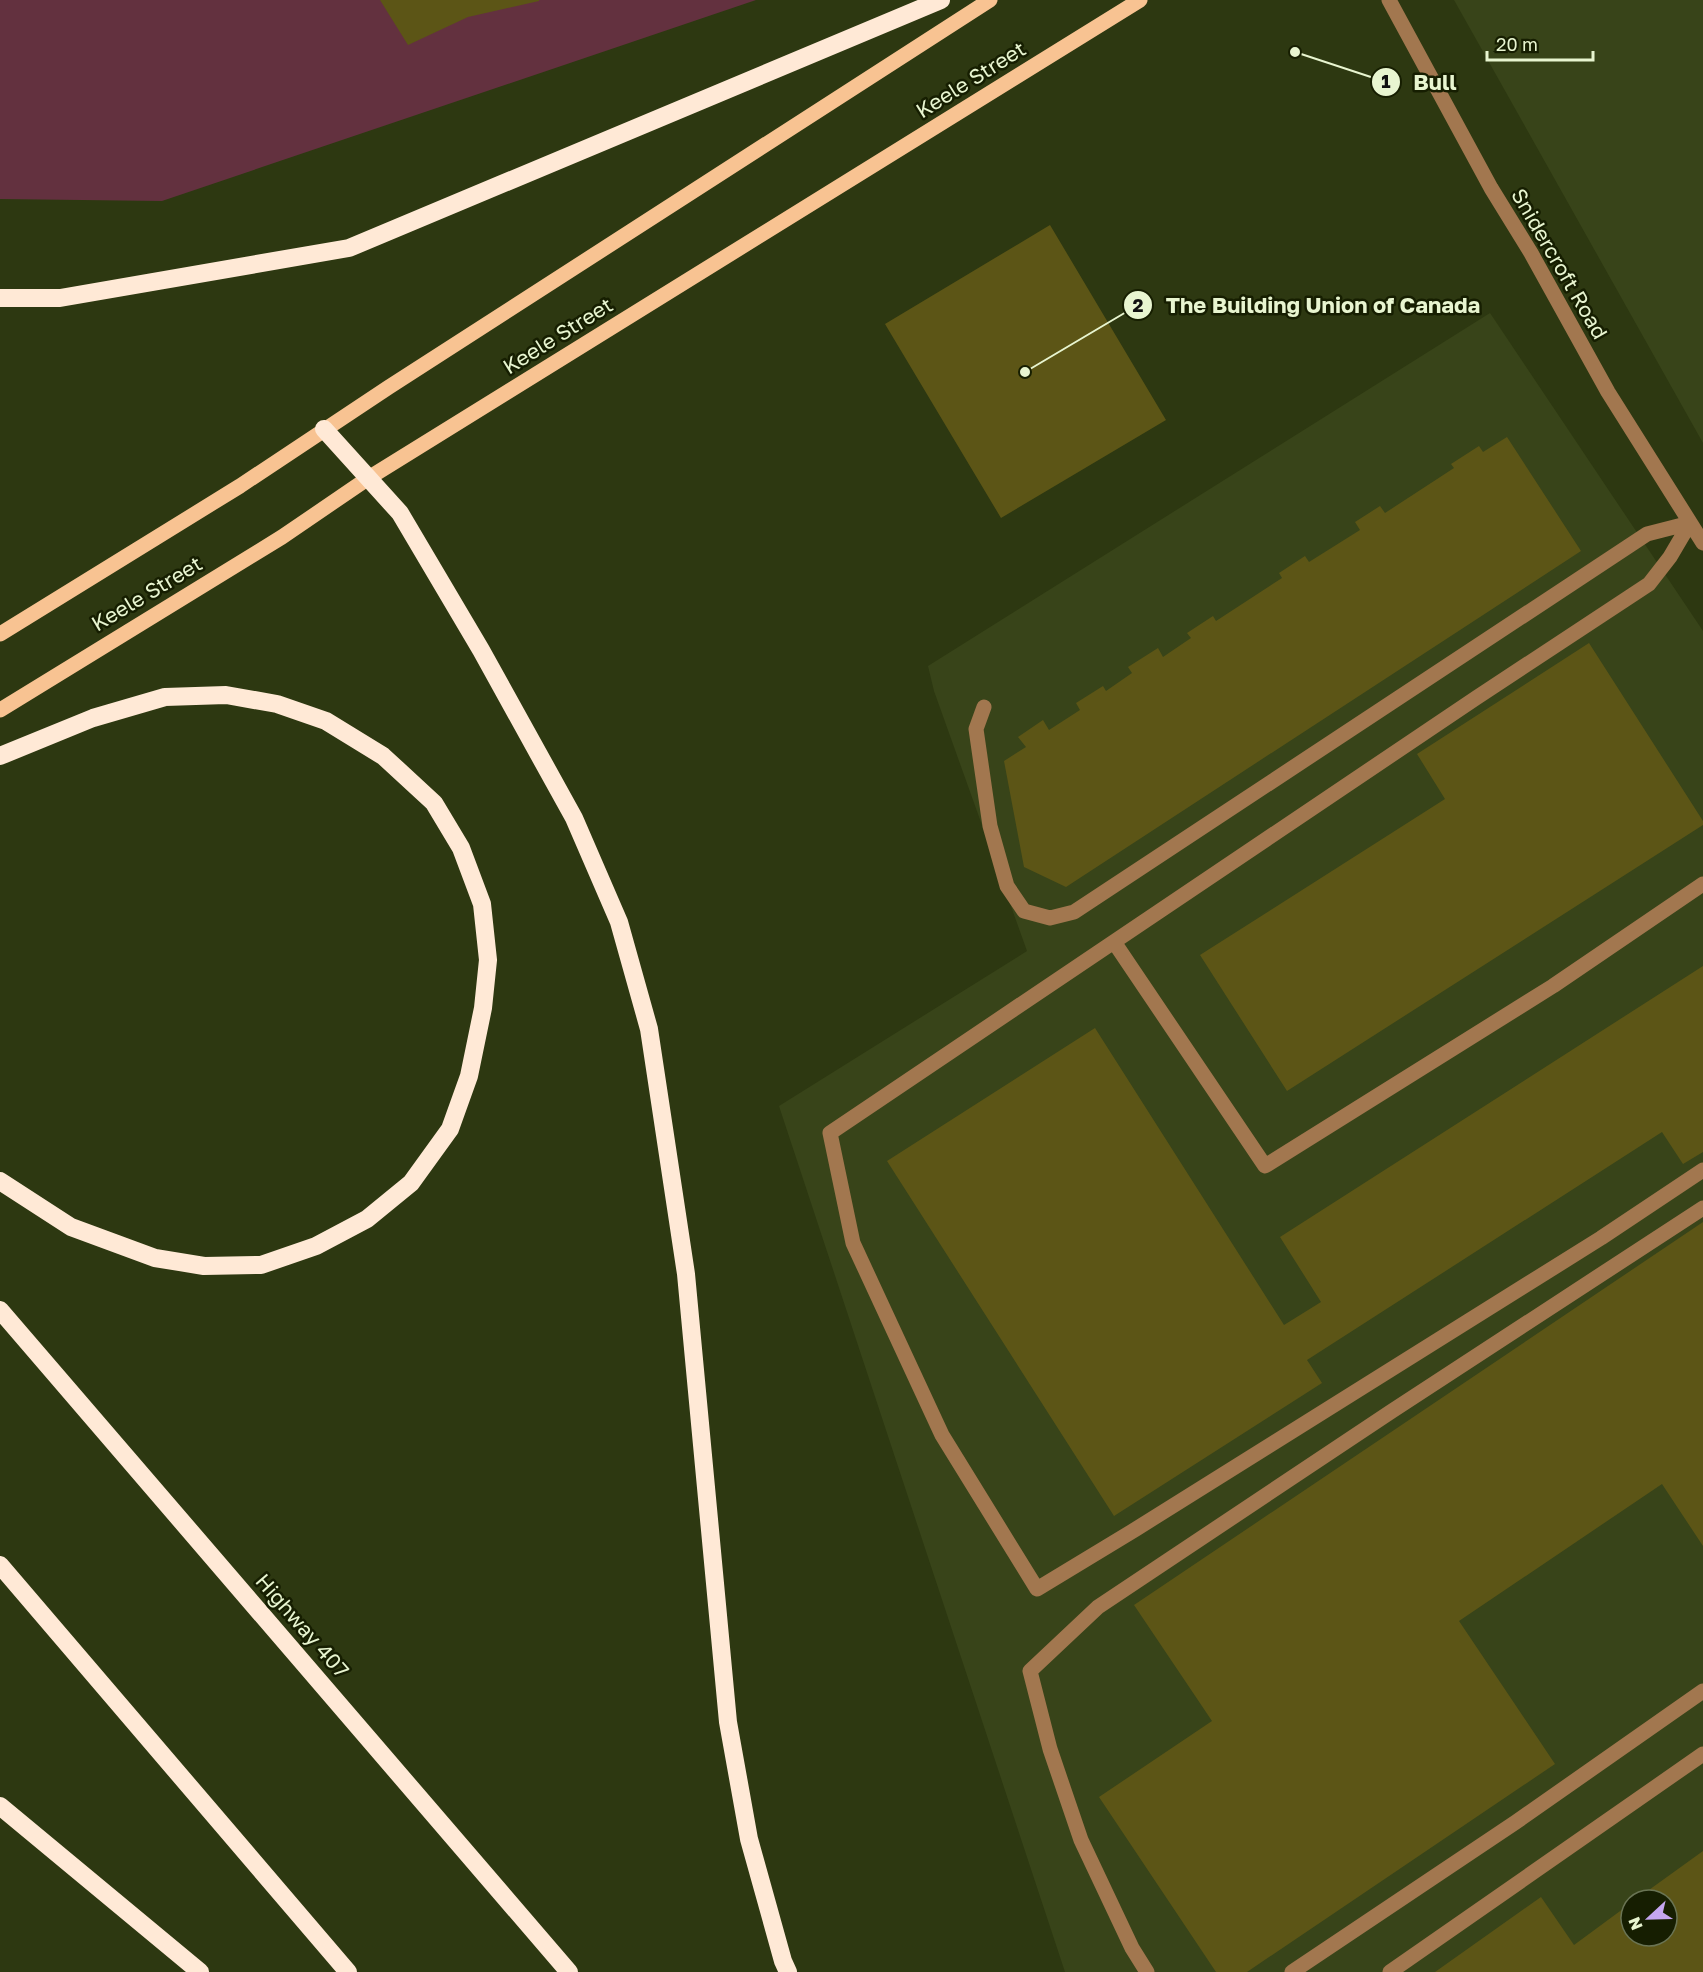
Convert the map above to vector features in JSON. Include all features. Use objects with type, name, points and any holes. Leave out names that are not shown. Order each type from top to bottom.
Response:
[{"type":"highway","points":[[0,298],[60,298],[349,248],[941,0]]},
{"type":"highway","points":[[324,429],[400,513],[481,650],[574,818],[619,922],[649,1029],[686,1274],[728,1722],[749,1839],[788,1972]]},
{"type":"highway","points":[[0,756],[93,718],[165,697],[226,695],[277,704],[326,721],[383,756],[434,803],[461,848],[482,903],[488,960],[483,1008],[469,1076],[450,1129],[411,1183],[367,1219],[316,1246],[261,1265],[204,1266],[155,1258],[71,1227],[0,1181]]},
{"type":"highway","name":"Highway 407","points":[[0,1310],[569,1972]]},
{"type":"highway","points":[[0,1565],[348,1972]]},
{"type":"highway","points":[[0,1806],[200,1972]]},
{"type":"main road","name":"Keele Street","points":[[0,634],[240,486],[324,429],[990,0]]},
{"type":"main road","name":"Keele Street","points":[[0,710],[282,537],[367,479],[1140,0]]},
{"type":"street","name":"Snidercroft Road","points":[[1389,0],[1491,188],[1531,253],[1608,392],[1703,543]]},
{"type":"street","points":[[984,707],[976,729],[990,826],[1006,886],[1024,911],[1050,918],[1074,912],[1647,534],[1690,523]]},
{"type":"street","points":[[1690,523],[1670,557],[1650,584],[1476,698],[830,1133],[853,1243],[942,1435],[1036,1589],[1136,1529],[1580,1251],[1703,1170]]},
{"type":"street","points":[[1114,942],[1265,1166],[1553,986],[1703,884]]},
{"type":"street","points":[[1147,1972],[1132,1948],[1081,1840],[1050,1749],[1030,1671],[1098,1607],[1703,1208]]},
{"type":"street","points":[[1292,1972],[1516,1822],[1703,1691]]},
{"type":"street","points":[[1390,1972],[1703,1754]]},
{"type":"shaded area","points":[[0,0],[756,0],[162,201],[0,199]]},
{"type":"shaded area","points":[[1454,0],[1703,0],[1703,443]]},
{"type":"shaded area","points":[[1490,313],[1703,631],[1703,1972],[1065,1972],[779,1106],[1027,951],[934,691],[928,666]]},
{"type":"building","points":[[380,0],[539,1],[468,17],[408,45]]},
{"type":"building","points":[[1050,225],[1166,420],[1001,518],[885,324]]},
{"type":"building","points":[[1507,437],[1581,551],[1066,887],[1024,867],[1004,761],[1026,747],[1018,737],[1043,720],[1049,730],[1080,710],[1076,703],[1103,686],[1106,691],[1132,673],[1128,667],[1158,648],[1163,657],[1191,638],[1187,633],[1213,616],[1216,621],[1282,578],[1279,573],[1305,556],[1309,562],[1360,530],[1355,522],[1380,506],[1385,513],[1454,468],[1451,464],[1479,446],[1483,452]]},
{"type":"building","points":[[1589,643],[1703,821],[1703,825],[1287,1091],[1200,955],[1445,799],[1417,754]]},
{"type":"building","points":[[1703,966],[1703,1152],[1683,1164],[1662,1132],[1307,1360],[1322,1383],[1114,1516],[887,1161],[1095,1028],[1284,1325],[1321,1302],[1280,1237]]},
{"type":"building","points":[[1703,1222],[1703,1546],[1662,1484],[1459,1621],[1555,1764],[1247,1972],[1216,1972],[1099,1797],[1212,1721],[1134,1605]]},
{"type":"building","points":[[1703,1851],[1703,1972],[1435,1972],[1541,1897],[1574,1945],[1619,1912],[1619,1948],[1679,1948],[1679,1888],[1652,1888]]},
{"type":"place","name":"Bull","points":[[1295,52]]},
{"type":"place","name":"The Building Union of Canada","points":[[1025,372]]}]
